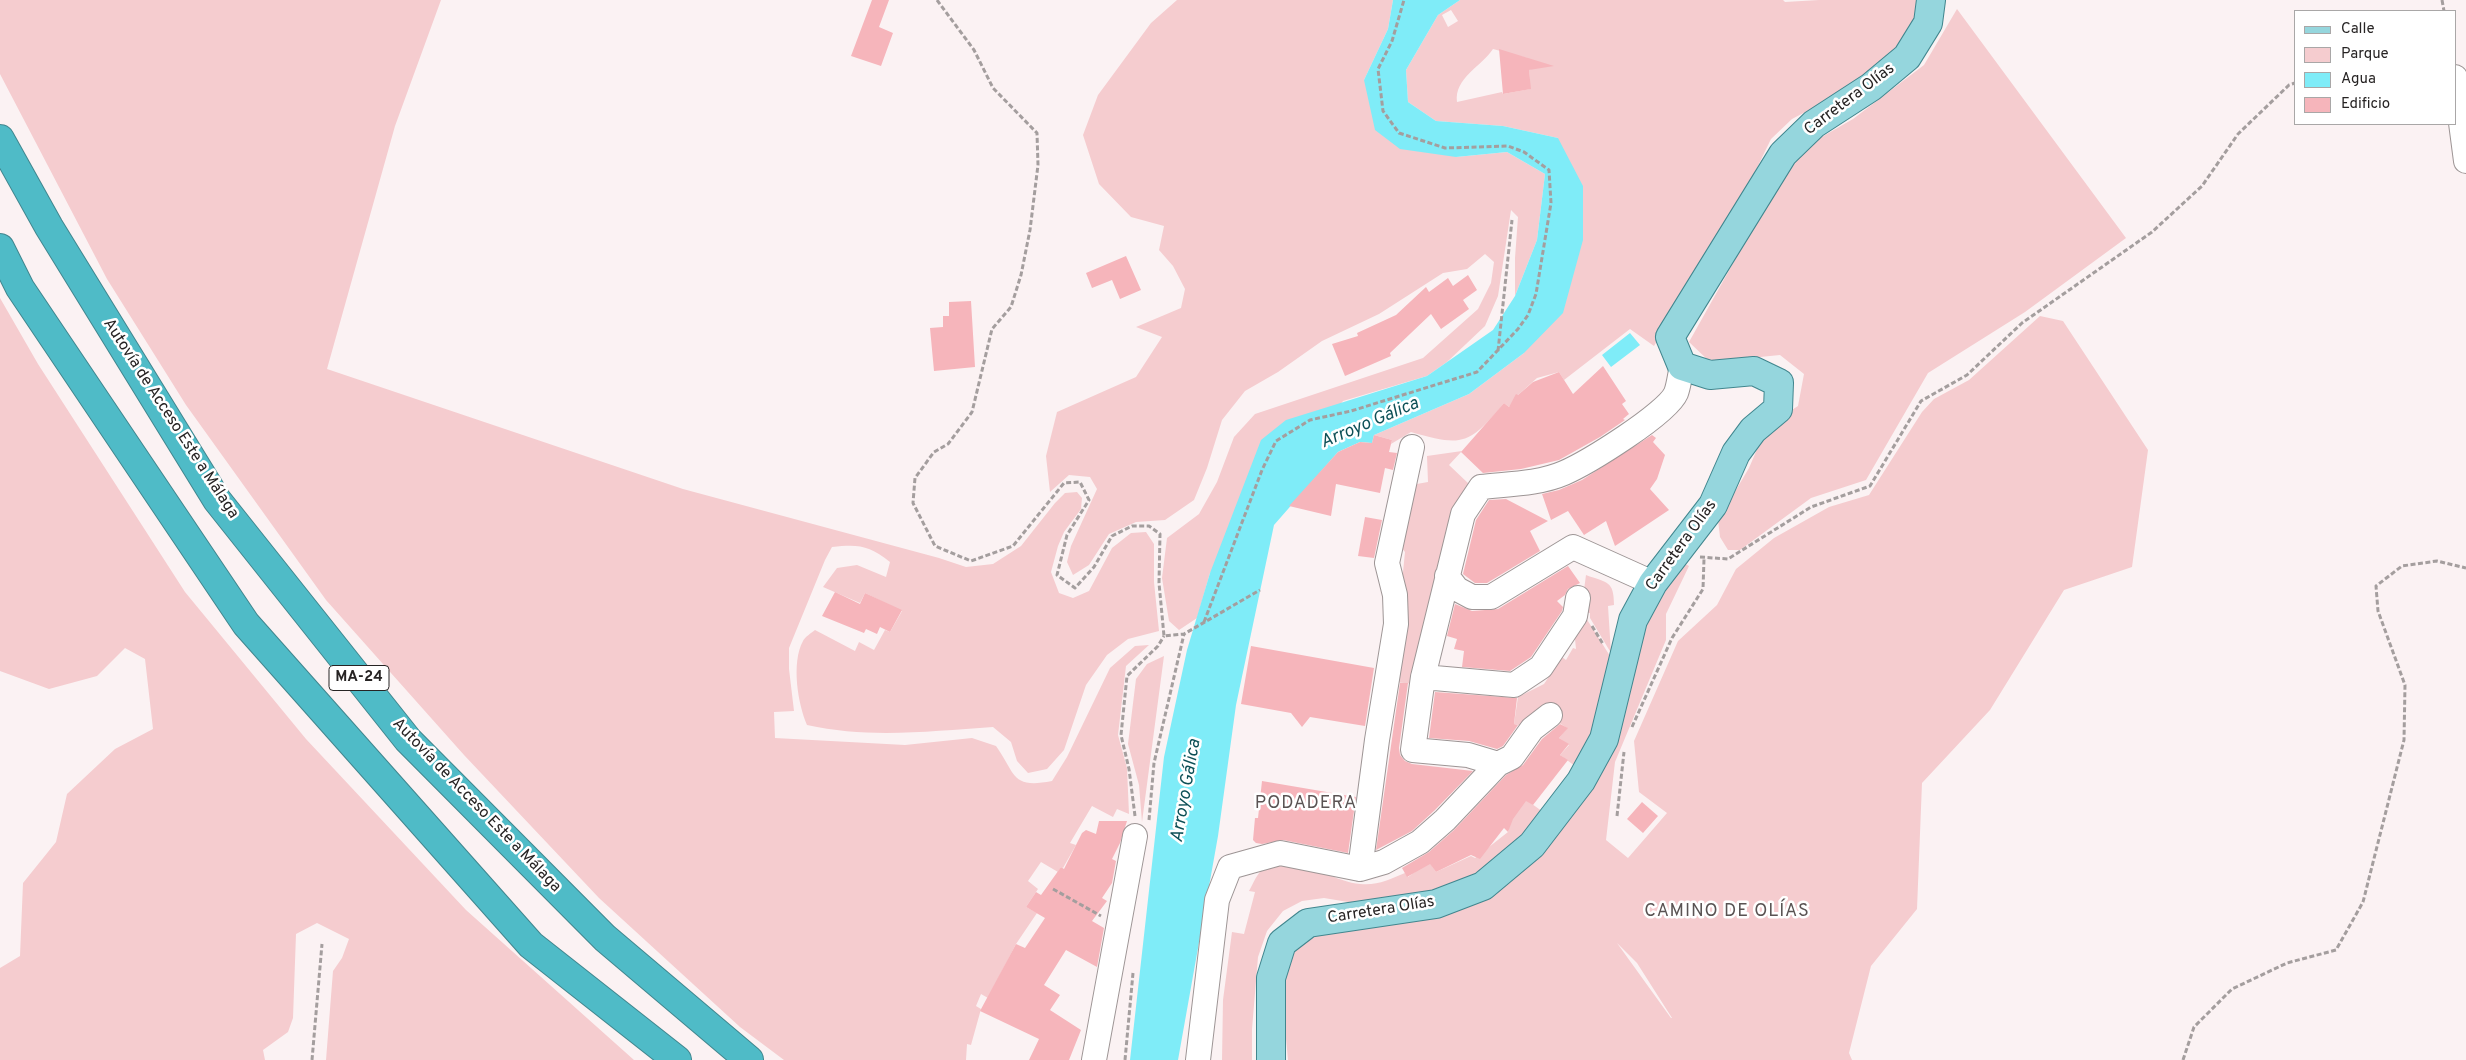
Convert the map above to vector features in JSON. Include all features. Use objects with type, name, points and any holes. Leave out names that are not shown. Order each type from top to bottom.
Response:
[{"type":"highway","name":"Autovía de Acceso Este a Málaga","points":[[0,138],[49,227],[218,500],[408,740],[605,938],[750,1060]]},
{"type":"highway","name":"MA-24","points":[[0,248],[20,288],[246,624],[531,945],[677,1060]]},
{"type":"main road","name":"Carretera Olías","points":[[1271,1060],[1271,978],[1282,943],[1308,923],[1436,904],[1483,886],[1532,844],[1581,781],[1604,739],[1633,620],[1653,583],[1692,554],[1736,454],[1753,430],[1778,409],[1780,383],[1754,371],[1710,375],[1682,366],[1670,337],[1782,154],[1814,124],[1871,88],[1907,57],[1928,23],[1931,0]]},
{"type":"street","points":[[2456,85],[2466,161]]},
{"type":"street","points":[[1498,764],[1468,755],[1413,750],[1423,677],[1463,514],[1481,487],[1545,479],[1564,474],[1611,446],[1660,411],[1676,394],[1682,366]]},
{"type":"street","points":[[1360,869],[1377,740],[1396,624],[1395,595],[1387,563],[1412,447]]},
{"type":"street","points":[[1447,576],[1457,589],[1472,597],[1491,596],[1573,547],[1653,583]]},
{"type":"street","points":[[1423,677],[1514,685],[1541,667],[1576,607]]},
{"type":"street","points":[[1202,1053],[1217,900],[1230,867],[1280,853],[1360,869],[1384,862],[1420,842],[1498,764],[1512,757],[1532,729],[1550,715]]},
{"type":"street","points":[[1094,1060],[1135,836]]},
{"type":"path","points":[[938,0],[974,50],[993,88],[1037,133],[1038,165],[1030,230],[1021,275],[1011,307],[992,330],[972,412],[948,444],[934,452],[915,478],[913,503],[935,546],[971,561],[1012,546],[1064,483],[1080,482],[1089,500],[1067,535],[1057,575],[1075,588],[1094,567],[1112,536],[1132,526],[1149,526],[1160,534],[1158,583],[1164,636],[1158,646],[1127,676],[1120,736],[1129,769],[1136,819],[1135,836]]},
{"type":"path","points":[[1204,622],[1262,470],[1276,441],[1310,420],[1380,403],[1477,372],[1498,351],[1528,315],[1536,294],[1551,203],[1549,170],[1524,152],[1508,146],[1445,148],[1399,133],[1383,111],[1378,69],[1392,41],[1404,0]]},
{"type":"path","points":[[1629,734],[1672,638],[1703,589],[1692,554],[1728,559],[1811,507],[1870,486],[1921,401],[1967,374],[2022,324],[2152,232],[2202,186],[2238,134],[2289,85],[2294,83]]},
{"type":"path","points":[[1498,351],[1512,220]]},
{"type":"path","points":[[2183,1060],[2194,1027],[2232,988],[2287,963],[2336,950],[2341,942],[2363,902],[2404,740],[2406,685],[2378,611],[2376,586],[2402,566],[2437,561],[2466,568]]},
{"type":"path","points":[[1164,636],[1184,634],[1260,590]]},
{"type":"path","points":[[1576,607],[1586,616],[1609,654],[1623,667]]},
{"type":"path","points":[[1617,816],[1625,743]]},
{"type":"path","points":[[1053,889],[1119,926]]},
{"type":"path","points":[[312,1060],[322,944]]},
{"type":"green space","points":[[0,0],[441,0],[395,126],[327,369],[683,489],[939,558],[966,567],[993,564],[1021,546],[1065,493],[1077,492],[1082,498],[1081,509],[1064,532],[1051,572],[1059,593],[1073,598],[1089,591],[1112,548],[1131,533],[1146,532],[1154,544],[1154,582],[1159,631],[1128,639],[1107,655],[1086,685],[1064,750],[1047,769],[1028,773],[1017,761],[1011,742],[993,727],[877,733],[854,732],[807,725],[797,683],[797,660],[799,650],[805,638],[815,630],[855,651],[859,642],[874,650],[885,630],[890,632],[902,611],[865,593],[860,603],[823,587],[837,568],[857,565],[886,577],[890,562],[876,552],[856,546],[832,547],[789,648],[789,669],[794,711],[774,712],[775,738],[905,745],[972,738],[996,746],[1016,777],[1029,783],[1039,783],[1052,781],[1067,757],[1110,668],[1135,646],[1149,645],[1126,666],[1118,735],[1127,768],[1129,814],[1117,809],[1113,817],[1092,806],[1070,843],[1076,845],[1063,868],[1061,867],[1058,872],[1041,862],[1028,881],[1038,889],[1026,907],[1037,913],[1016,944],[988,998],[981,994],[976,1006],[981,1009],[971,1045],[967,1044],[966,1060],[784,1060],[740,1027],[599,898],[464,755],[326,600],[186,405],[107,279],[0,74]]},
{"type":"green space","points":[[1177,0],[1393,0],[1388,29],[1364,80],[1456,157],[1507,152],[1545,174],[1537,240],[1515,296],[1518,217],[1511,210],[1498,296],[1485,326],[1447,362],[1427,376],[1343,401],[1210,573],[1197,618],[1179,630],[1169,621],[1162,578],[1167,538],[1199,514],[1217,482],[1234,437],[1255,414],[1423,358],[1478,309],[1491,283],[1494,262],[1485,254],[1467,269],[1443,273],[1379,314],[1322,341],[1278,372],[1245,391],[1222,420],[1207,468],[1194,500],[1165,520],[1136,522],[1109,534],[1089,565],[1073,575],[1067,562],[1071,546],[1097,489],[1090,477],[1069,475],[1050,492],[1046,456],[1057,412],[1136,377],[1162,337],[1136,327],[1181,308],[1185,289],[1173,266],[1159,250],[1164,226],[1131,217],[1099,184],[1083,135],[1098,95],[1151,23]]},
{"type":"green space","points":[[1460,0],[1783,0],[1785,2],[1920,0],[1915,25],[1889,60],[1847,90],[1792,119],[1771,139],[1739,205],[1654,346],[1630,329],[1564,380],[1559,372],[1537,378],[1518,395],[1509,407],[1504,403],[1473,435],[1464,439],[1443,440],[1411,432],[1391,444],[1392,440],[1374,435],[1469,394],[1524,353],[1558,138],[1503,126],[1436,121],[1408,102],[1406,70],[1438,15]],"holes":[[[1451,10],[1458,21],[1448,27],[1442,15]],[[1493,49],[1527,58],[1531,69],[1529,70],[1530,89],[1503,94],[1502,92],[1457,102],[1457,94],[1464,79]]]},
{"type":"green space","points":[[1957,9],[2126,238],[2025,312],[1928,373],[1866,480],[1811,498],[1740,550],[1728,550],[1720,537],[1718,520],[1749,468],[1767,426],[1798,406],[1804,374],[1780,355],[1710,362],[1689,342],[1769,199],[1806,146],[1853,119],[1924,65]]},
{"type":"green space","points":[[0,298],[38,364],[185,592],[306,739],[466,910],[634,1060],[326,1060],[333,971],[342,958],[349,939],[317,923],[296,934],[293,1018],[288,1032],[263,1050],[265,1060],[0,1060],[0,968],[20,956],[23,883],[56,842],[67,794],[115,749],[153,729],[145,659],[125,648],[97,676],[49,689],[0,671]]},
{"type":"green space","points":[[2040,316],[2063,321],[2148,450],[2132,567],[2064,590],[1990,710],[1922,783],[1917,909],[1871,966],[1849,1053],[1852,1060],[1288,1060],[1282,996],[1291,956],[1309,938],[1335,928],[1475,902],[1511,882],[1558,834],[1588,786],[1657,594],[1682,562],[1689,566],[1666,614],[1666,640],[1615,762],[1606,840],[1628,858],[1667,813],[1639,792],[1634,741],[1678,641],[1717,605],[1736,569],[1774,538],[1829,507],[1869,495],[1922,412],[1934,399],[1969,380]],"holes":[[[1617,943],[1637,963],[1672,1018]]]},
{"type":"green space","points":[[1462,451],[1449,465],[1469,484],[1416,684],[1392,682],[1405,552],[1396,541],[1411,485],[1428,482],[1427,456]]},
{"type":"green space","points":[[1586,575],[1604,581],[1613,591],[1614,605],[1608,606],[1611,653],[1590,618],[1590,613],[1581,612]]},
{"type":"green space","points":[[1580,618],[1586,618],[1610,656],[1610,664],[1602,725],[1575,766],[1560,755],[1569,745],[1559,738],[1567,728],[1552,718],[1527,727],[1514,724],[1518,697],[1544,684],[1562,657],[1566,660],[1573,648],[1576,649],[1575,639]]},
{"type":"green space","points":[[1164,656],[1142,822],[1139,785],[1128,744],[1136,679],[1147,664]]},
{"type":"green space","points":[[1518,794],[1546,814],[1533,834],[1457,890],[1366,905],[1324,898],[1302,901],[1283,911],[1267,931],[1258,957],[1252,1029],[1252,1060],[1222,1060],[1223,1000],[1232,932],[1244,934],[1255,892],[1249,891],[1264,868],[1274,863],[1298,864],[1360,884],[1372,884],[1405,873],[1408,877],[1429,862],[1436,872],[1471,856],[1475,858],[1508,832]]},
{"type":"water","name":"Arroyo Gálica","points":[[1393,0],[1460,0],[1438,15],[1406,70],[1408,102],[1436,121],[1503,126],[1558,138],[1583,186],[1583,240],[1563,313],[1524,353],[1469,394],[1374,435],[1372,443],[1360,442],[1338,452],[1274,525],[1236,705],[1218,836],[1178,1060],[1130,1060],[1164,757],[1187,650],[1210,573],[1261,440],[1286,420],[1427,376],[1493,330],[1515,296],[1537,240],[1545,174],[1507,152],[1456,157],[1400,149],[1375,130],[1364,80],[1388,29]]},
{"type":"water","points":[[1630,333],[1640,345],[1611,367],[1602,355]]},
{"type":"building","points":[[872,0],[889,0],[879,27],[893,33],[881,66],[851,56]]},
{"type":"building","points":[[1499,49],[1554,66],[1529,70],[1531,89],[1503,94]]},
{"type":"building","points":[[1126,256],[1141,290],[1120,299],[1112,280],[1092,288],[1086,273]]},
{"type":"building","points":[[1468,275],[1477,290],[1463,300],[1469,309],[1441,329],[1431,314],[1390,353],[1391,356],[1345,376],[1332,344],[1358,336],[1357,333],[1396,315],[1426,287],[1429,292],[1448,278],[1453,286]]},
{"type":"building","points":[[971,301],[975,367],[934,371],[930,328],[943,327],[943,316],[949,316],[949,302]]},
{"type":"building","points":[[1603,366],[1626,401],[1622,404],[1629,414],[1623,419],[1625,420],[1600,437],[1559,460],[1521,469],[1483,473],[1461,452],[1504,403],[1509,407],[1516,394],[1518,395],[1533,382],[1559,372],[1573,394]]},
{"type":"building","points":[[1374,435],[1392,440],[1389,452],[1397,453],[1393,470],[1385,468],[1380,493],[1336,484],[1331,516],[1289,506],[1338,452],[1360,442],[1372,443]]},
{"type":"building","points":[[1652,435],[1656,438],[1653,442],[1665,455],[1657,479],[1650,489],[1669,510],[1615,546],[1606,521],[1584,535],[1568,511],[1551,520],[1542,494],[1559,490],[1582,480]]},
{"type":"building","points":[[1506,499],[1548,521],[1530,531],[1540,551],[1487,583],[1475,583],[1463,574],[1476,520],[1489,500]]},
{"type":"building","points":[[1365,517],[1382,520],[1374,558],[1358,556]]},
{"type":"building","points":[[1568,566],[1580,583],[1568,589],[1565,595],[1557,601],[1563,607],[1562,611],[1531,657],[1510,671],[1462,667],[1464,651],[1454,649],[1457,639],[1447,636],[1455,604],[1472,611],[1498,609]]},
{"type":"building","points":[[835,592],[860,604],[865,593],[902,610],[890,632],[880,627],[877,634],[866,629],[864,633],[822,616]]},
{"type":"building","points":[[1251,646],[1374,668],[1365,726],[1310,717],[1302,727],[1291,713],[1241,704]]},
{"type":"building","points":[[1400,683],[1408,683],[1399,748],[1400,755],[1405,761],[1412,764],[1473,771],[1412,831],[1376,850]]},
{"type":"building","points":[[1435,692],[1517,698],[1514,724],[1518,725],[1503,746],[1497,749],[1469,741],[1429,738]]},
{"type":"building","points":[[1560,724],[1568,728],[1559,738],[1569,744],[1560,755],[1568,760],[1533,805],[1526,801],[1513,819],[1508,832],[1504,828],[1480,859],[1471,855],[1436,872],[1430,864],[1407,877],[1402,868],[1429,852],[1454,830],[1506,775],[1523,765],[1542,739]]},
{"type":"building","points":[[1262,781],[1356,797],[1348,853],[1283,840],[1262,844],[1256,843],[1253,840],[1255,818],[1258,818]]},
{"type":"building","points":[[1642,802],[1658,816],[1643,833],[1627,819]]},
{"type":"building","points":[[1099,821],[1127,821],[1120,843],[1112,859],[1116,861],[1112,883],[1102,898],[1107,901],[1092,921],[1104,928],[1097,967],[1066,950],[1044,985],[1060,995],[1050,1010],[1081,1030],[1069,1060],[1029,1060],[1039,1039],[980,1011],[1016,944],[1025,948],[1045,918],[1026,907],[1036,892],[1041,895],[1061,867],[1064,869],[1082,833],[1086,830],[1096,834]]},
{"type":"district","name":"PODADERA","points":[[1306,804]]},
{"type":"district","name":"CAMINO DE OLÍAS","points":[[1727,912]]}]
